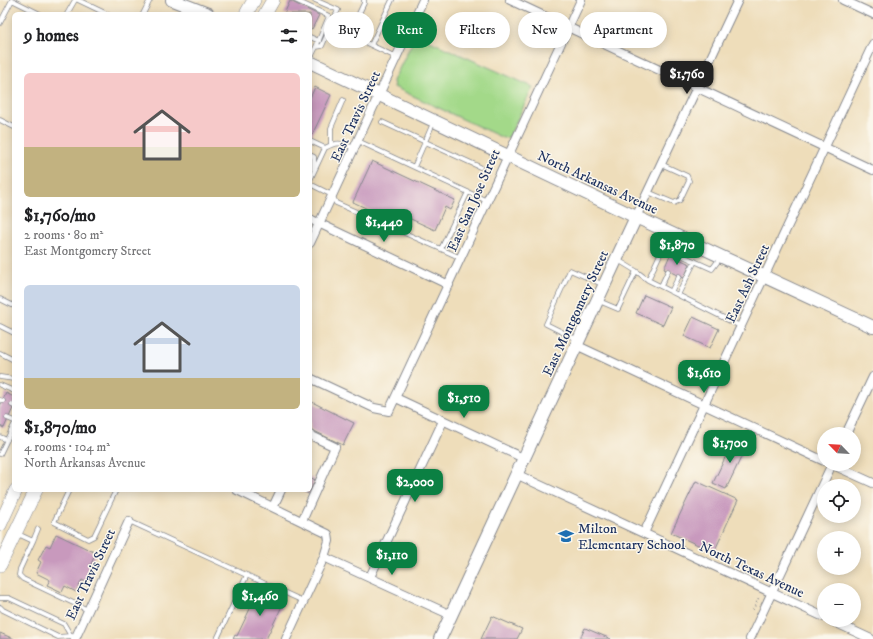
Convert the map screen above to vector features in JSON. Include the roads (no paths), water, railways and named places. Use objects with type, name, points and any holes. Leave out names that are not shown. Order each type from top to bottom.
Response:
[{"type":"main road","points":[[172,0],[203,12]]},
{"type":"main road","points":[[247,12],[254,0]]},
{"type":"main road","points":[[266,12],[273,0]]},
{"type":"main road","name":"North Arkansas Avenue","points":[[312,62],[636,217],[873,327]]},
{"type":"main road","name":"East Montgomery Street","points":[[440,639],[636,217]]},
{"type":"main road","points":[[0,525],[15,492]]},
{"type":"main road","points":[[0,565],[35,492]]},
{"type":"street","name":"East Travis Street","points":[[312,239],[423,0]]},
{"type":"street","points":[[510,0],[536,12]]},
{"type":"street","name":"East San Jose Street","points":[[572,19],[581,0]]},
{"type":"street","name":"East Montgomery Street","points":[[636,217],[738,0]]},
{"type":"street","points":[[843,0],[873,14]]},
{"type":"street","points":[[572,29],[873,170]]},
{"type":"street","name":"East Ash Street","points":[[644,533],[873,44]]},
{"type":"street","name":"East San Jose Street","points":[[312,379],[374,408],[390,411],[558,48]]},
{"type":"street","points":[[312,220],[449,285]]},
{"type":"street","points":[[577,343],[817,458]]},
{"type":"street","points":[[849,427],[873,377]]},
{"type":"street","points":[[396,398],[523,458]]},
{"type":"street","points":[[370,577],[443,420]]},
{"type":"street","points":[[302,521],[335,447],[312,436]]},
{"type":"street","points":[[750,639],[829,471]]},
{"type":"street","points":[[846,471],[873,484]]},
{"type":"street","name":"North Texas Avenue","points":[[516,474],[817,614]]},
{"type":"street","points":[[248,492],[274,508],[328,534],[329,541],[324,557],[286,639]]},
{"type":"street","points":[[274,508],[280,492]]},
{"type":"street","name":"East Travis Street","points":[[74,637],[129,520]]},
{"type":"street","points":[[324,557],[451,614]]},
{"type":"street","points":[[845,627],[871,639]]},
{"type":"lane","points":[[0,23],[12,0],[36,12]]},
{"type":"lane","points":[[68,12],[75,0]]},
{"type":"lane","points":[[78,0],[103,12]]},
{"type":"lane","points":[[144,12],[150,0]]},
{"type":"lane","points":[[295,0],[330,16],[312,56]]},
{"type":"lane","points":[[315,0],[338,10],[322,46],[316,47]]},
{"type":"lane","points":[[360,12],[364,0]]},
{"type":"lane","points":[[374,39],[392,0]]},
{"type":"lane","points":[[312,38],[319,41]]},
{"type":"lane","points":[[374,46],[397,57]]},
{"type":"lane","points":[[331,145],[331,128],[343,100]]},
{"type":"lane","points":[[0,120],[12,126]]},
{"type":"lane","points":[[414,167],[434,120]]},
{"type":"lane","points":[[382,122],[480,167]]},
{"type":"lane","points":[[312,142],[325,148]]},
{"type":"lane","points":[[312,176],[325,148],[340,142],[356,144],[414,167],[487,201]]},
{"type":"lane","points":[[312,156],[314,157],[314,172]]},
{"type":"lane","points":[[648,192],[674,203],[680,200],[689,181],[687,176],[661,164]]},
{"type":"lane","points":[[312,185],[332,195],[336,203],[461,258]]},
{"type":"lane","points":[[441,249],[468,192]]},
{"type":"lane","points":[[648,280],[670,233]]},
{"type":"lane","points":[[663,247],[687,260],[712,269],[721,256]]},
{"type":"lane","points":[[616,260],[636,271],[648,280],[678,296],[741,326]]},
{"type":"lane","points":[[678,296],[695,262]]},
{"type":"lane","points":[[577,343],[546,324],[570,270],[604,285]]},
{"type":"lane","points":[[597,300],[618,309],[636,271]]},
{"type":"lane","points":[[660,286],[668,271]]},
{"type":"lane","points":[[671,292],[679,276]]},
{"type":"lane","points":[[0,299],[12,305]]},
{"type":"lane","points":[[0,326],[12,332]]},
{"type":"lane","points":[[0,353],[12,359]]},
{"type":"lane","points":[[0,377],[12,379]]},
{"type":"lane","points":[[0,385],[12,390]]},
{"type":"lane","points":[[7,418],[12,420]]},
{"type":"lane","points":[[0,454],[12,429]]},
{"type":"lane","points":[[0,437],[7,440]]},
{"type":"lane","points":[[68,492],[54,522],[88,539],[94,536],[115,492]]},
{"type":"lane","points":[[129,520],[304,601]]},
{"type":"lane","points":[[38,529],[20,569],[20,575],[23,579],[88,610]]},
{"type":"lane","points":[[15,533],[33,542]]},
{"type":"lane","points":[[217,639],[247,575]]},
{"type":"lane","points":[[0,598],[9,598],[64,624],[74,637]]},
{"type":"lane","points":[[0,607],[3,610],[58,636],[74,637]]},
{"type":"place","name":"Milton Elementary School","points":[[566,536]]}]
